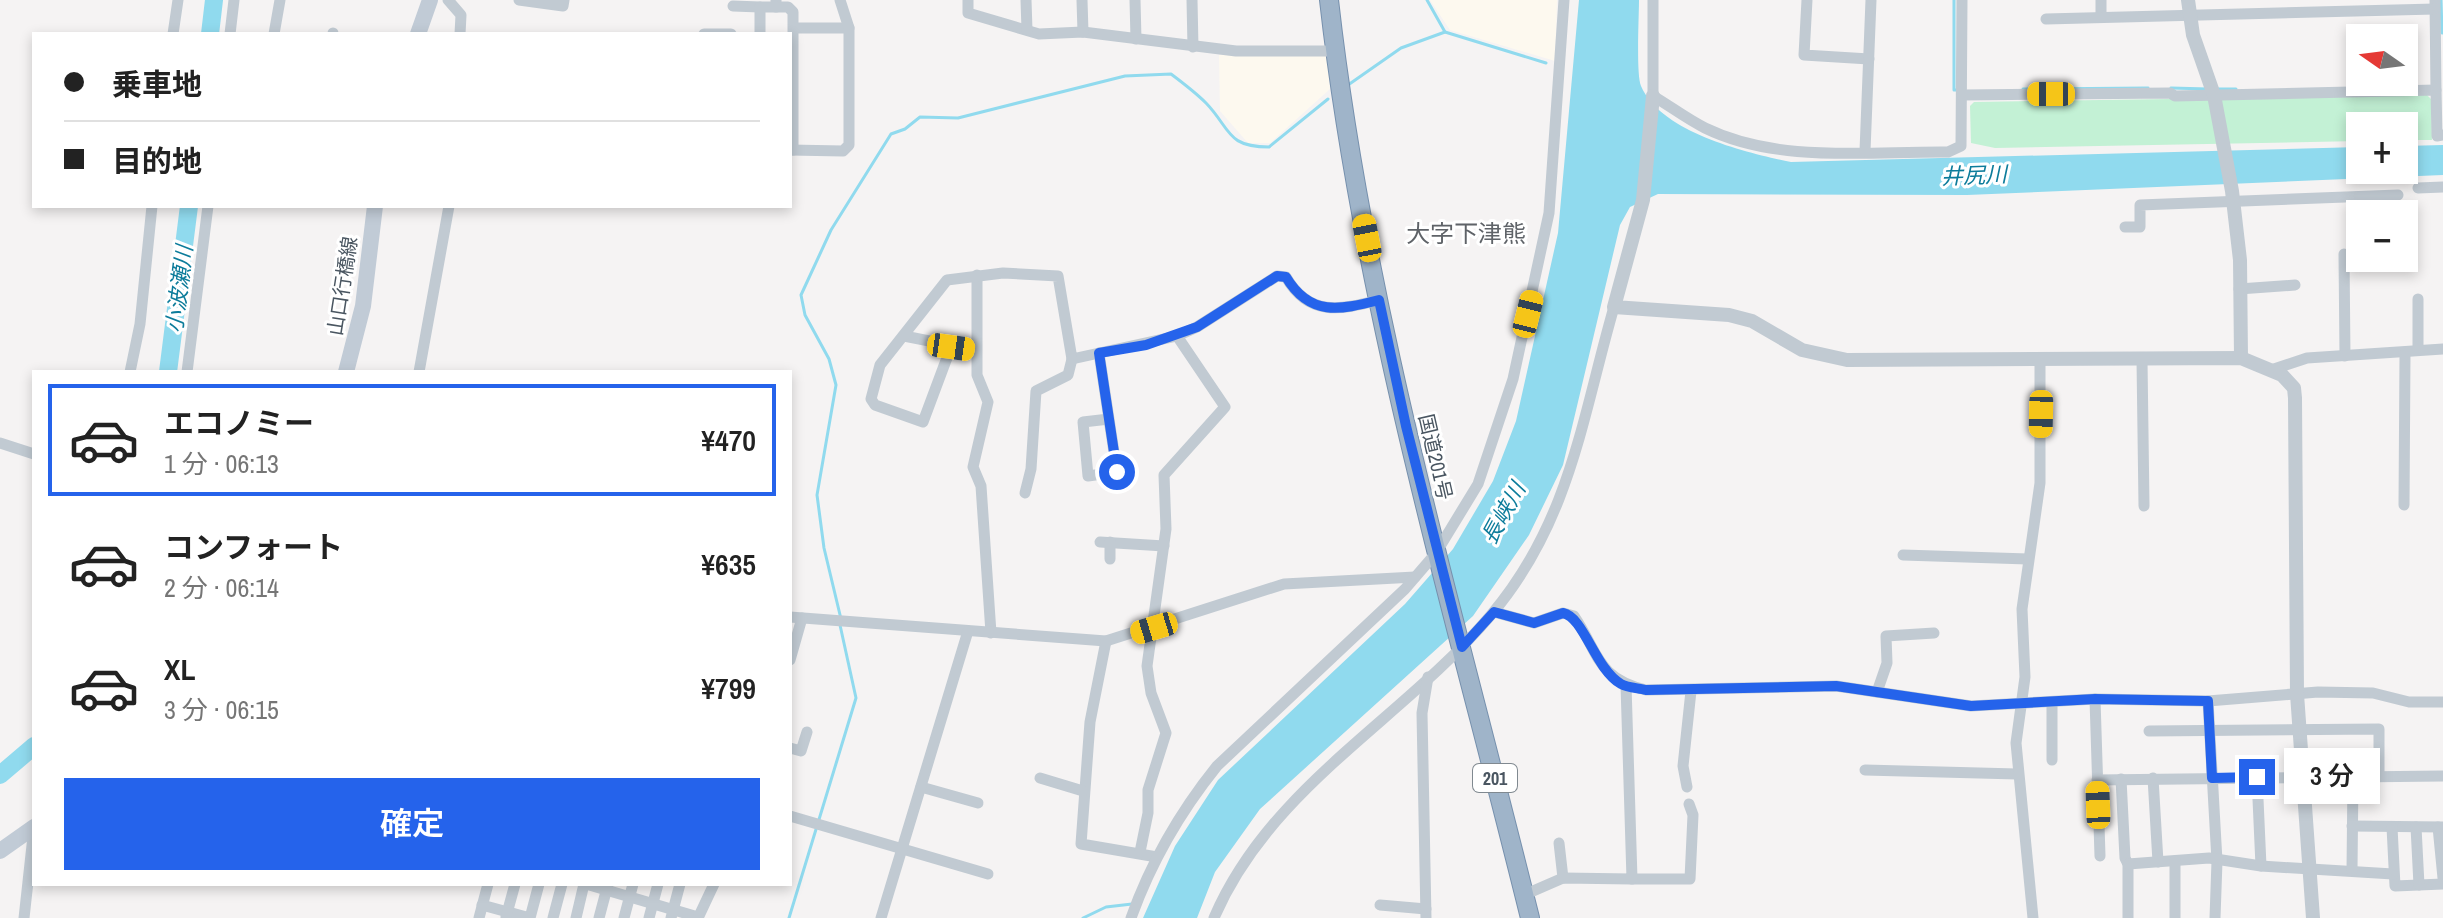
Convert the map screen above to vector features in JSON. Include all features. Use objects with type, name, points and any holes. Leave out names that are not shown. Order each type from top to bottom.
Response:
[{"type":"highway","name":"国道201号","points":[[1329,0],[1334,51],[1379,300],[1438,556],[1530,918]]},
{"type":"main road","points":[[419,32],[430,0]]},
{"type":"main road","name":"山口行橋線","points":[[347,370],[363,306],[375,208]]},
{"type":"main road","points":[[0,851],[32,828]]},
{"type":"street","points":[[173,32],[178,0]]},
{"type":"street","points":[[230,32],[234,0]]},
{"type":"street","points":[[274,32],[280,0]]},
{"type":"street","points":[[448,0],[461,15],[460,32]]},
{"type":"street","points":[[519,0],[563,6],[564,0]]},
{"type":"street","points":[[733,6],[776,4],[793,12],[792,150],[843,151],[849,145],[849,28],[840,0]]},
{"type":"street","points":[[968,0],[968,13],[1039,34],[1083,32],[1193,47],[1268,53],[1334,51]]},
{"type":"street","points":[[1026,0],[1027,30]]},
{"type":"street","points":[[1082,0],[1083,32]]},
{"type":"street","points":[[1135,0],[1136,39]]},
{"type":"street","points":[[1192,0],[1193,47]]},
{"type":"street","points":[[1131,918],[1157,857],[1192,797],[1217,766],[1438,556],[1478,484],[1490,453],[1535,287],[1549,213],[1564,0]]},
{"type":"street","points":[[1214,918],[1246,856],[1281,813],[1494,612],[1531,556],[1571,474],[1643,200],[1653,96],[1653,0]]},
{"type":"street","points":[[1807,0],[1804,55],[1869,59]]},
{"type":"street","points":[[1865,151],[1871,0]]},
{"type":"street","points":[[1653,96],[1705,128],[1740,141],[1789,152],[1948,152],[1961,146],[1962,0]]},
{"type":"street","points":[[2101,0],[2101,17]]},
{"type":"street","points":[[2046,19],[2101,17],[2188,7],[2435,5],[2437,136],[2443,135]]},
{"type":"street","points":[[760,7],[760,32]]},
{"type":"street","points":[[2188,7],[2199,57],[2214,95],[2233,197],[2241,358]]},
{"type":"street","points":[[794,28],[849,28]]},
{"type":"street","points":[[1962,95],[2214,95],[2436,90]]},
{"type":"street","points":[[2418,188],[2443,187]]},
{"type":"street","points":[[2125,227],[2140,227],[2140,205],[2233,197],[2398,195]]},
{"type":"street","points":[[130,370],[140,324],[152,208]]},
{"type":"street","points":[[187,370],[208,208]]},
{"type":"street","points":[[419,370],[449,208]]},
{"type":"street","points":[[2344,254],[2345,356]]},
{"type":"street","points":[[977,275],[975,350],[978,382],[988,402],[973,467],[981,486],[991,633]]},
{"type":"street","points":[[951,347],[923,422],[875,405],[871,399],[880,365],[947,280],[977,275],[1058,276],[1072,359],[1068,375],[1036,391],[1031,469],[1025,493]]},
{"type":"street","points":[[1072,359],[1177,336],[1197,327],[1277,276],[1286,277],[1296,294],[1337,311],[1379,300]]},
{"type":"street","points":[[2239,289],[2295,285]]},
{"type":"street","points":[[2404,505],[2418,299]]},
{"type":"street","points":[[1614,307],[1741,318],[1824,358],[2040,362],[2241,358],[2274,369],[2289,381],[2295,398],[2297,694],[2307,868],[2313,918]]},
{"type":"street","points":[[904,336],[975,350]]},
{"type":"street","points":[[1140,852],[1148,813],[1148,790],[1166,733],[1148,679],[1164,546],[1166,469],[1225,407],[1177,336]]},
{"type":"street","points":[[2274,369],[2307,358],[2443,349]]},
{"type":"street","points":[[1099,353],[1109,419],[1117,472],[1088,476],[1083,422],[1109,419]]},
{"type":"street","points":[[2142,360],[2144,506]]},
{"type":"street","points":[[2033,918],[2016,743],[2025,677],[2021,628],[2040,483],[2040,362]]},
{"type":"street","points":[[0,443],[32,453]]},
{"type":"street","points":[[1110,559],[1105,542],[1164,546]]},
{"type":"street","points":[[1903,555],[2028,559]]},
{"type":"street","points":[[792,646],[796,618],[1106,641],[1284,584],[1415,577]]},
{"type":"street","points":[[1494,612],[1534,623],[1563,613],[1574,616],[1592,653],[1626,685],[1646,690],[1816,685],[1971,706],[2095,699],[2208,701],[2297,694],[2373,693],[2409,702],[2443,702]]},
{"type":"street","points":[[881,918],[968,631]]},
{"type":"street","points":[[1877,692],[1887,663],[1886,636],[1934,633]]},
{"type":"street","points":[[1106,641],[1083,791],[1081,844],[1157,857]]},
{"type":"street","points":[[1380,905],[1426,913],[1422,713],[1428,677]]},
{"type":"street","points":[[1626,685],[1632,879]]},
{"type":"street","points":[[1687,787],[1683,746],[1691,691]]},
{"type":"street","points":[[2095,699],[2100,856]]},
{"type":"street","points":[[2208,701],[2217,861],[2215,918]]},
{"type":"street","points":[[2052,703],[2052,760]]},
{"type":"street","points":[[2149,731],[2379,729],[2379,776]]},
{"type":"street","points":[[792,749],[801,751],[807,732]]},
{"type":"street","points":[[1865,770],[2017,774]]},
{"type":"street","points":[[2352,870],[2353,776]]},
{"type":"street","points":[[2097,780],[2443,776]]},
{"type":"street","points":[[2257,777],[2261,866]]},
{"type":"street","points":[[1040,778],[1083,791]]},
{"type":"street","points":[[2153,778],[2158,862]]},
{"type":"street","points":[[2121,779],[2125,858],[2128,864],[2128,918]]},
{"type":"street","points":[[921,787],[978,803]]},
{"type":"street","points":[[1524,895],[1563,878],[1690,879],[1693,815],[1689,804]]},
{"type":"street","points":[[792,817],[902,850],[959,872],[988,874]]},
{"type":"street","points":[[2352,826],[2440,827],[2443,878]]},
{"type":"street","points":[[2392,827],[2395,886],[2443,884]]},
{"type":"street","points":[[2416,827],[2419,885]]},
{"type":"street","points":[[1559,843],[1563,878]]},
{"type":"street","points":[[24,918],[32,845]]},
{"type":"street","points":[[2175,861],[2175,918]]},
{"type":"street","points":[[2128,864],[2217,861],[2393,874]]},
{"type":"street","points":[[479,918],[487,886]]},
{"type":"street","points":[[507,915],[514,886]]},
{"type":"street","points":[[482,905],[507,915],[530,918],[538,886]]},
{"type":"street","points":[[553,918],[561,886]]},
{"type":"street","points":[[576,918],[584,886]]},
{"type":"street","points":[[624,918],[632,886]]},
{"type":"street","points":[[649,918],[658,886]]},
{"type":"street","points":[[672,914],[679,886]]},
{"type":"street","points":[[599,918],[607,887],[672,914],[698,918],[713,886]]},
{"type":"shaded area","points":[[1430,0],[1557,0],[1555,61],[1450,30]]},
{"type":"shaded area","points":[[1219,55],[1328,56],[1330,89],[1270,143],[1248,143],[1220,111]]},
{"type":"green space","points":[[2427,95],[2431,99],[2432,140],[2418,140],[2418,112],[2346,112],[2346,141],[1995,148],[1971,143],[1970,106],[1974,102]]},
{"type":"water","points":[[1579,0],[1639,0],[1639,80],[1651,102],[1667,116],[1707,138],[1791,162],[2346,147],[2346,179],[1967,195],[1658,194],[1630,207],[1620,225],[1563,465],[1529,535],[1473,616],[1260,809],[1215,872],[1197,918],[1143,918],[1175,846],[1218,780],[1405,604],[1453,549],[1493,481],[1516,421],[1558,233]]},
{"type":"water","points":[[2443,145],[2443,175],[2418,176],[2418,146]]},
{"type":"waterway","name":"小波瀬川","points":[[210,32],[214,0]]},
{"type":"waterway","points":[[1427,0],[1445,32]]},
{"type":"waterway","points":[[1954,0],[1954,90],[1960,90]]},
{"type":"waterway","points":[[2441,0],[2442,33]]},
{"type":"waterway","points":[[1348,85],[1401,48],[1445,32],[1546,63]]},
{"type":"waterway","points":[[841,619],[824,548],[817,495],[836,385],[829,359],[805,315],[801,295],[831,230],[891,134],[905,129],[920,117],[958,118],[1125,76],[1171,74],[1206,103],[1237,140],[1269,147],[1328,99]]},
{"type":"waterway","points":[[2023,89],[2148,88]]},
{"type":"waterway","points":[[2171,88],[2208,89]]},
{"type":"waterway","points":[[2215,89],[2236,89]]},
{"type":"waterway","name":"小波瀬川","points":[[168,370],[189,208]]},
{"type":"waterway","points":[[789,918],[856,698],[840,625]]},
{"type":"waterway","name":"小波瀬川","points":[[0,775],[32,748]]},
{"type":"waterway","points":[[1083,918],[1106,907],[1132,904]]},
{"type":"district","name":"大字下津熊","points":[[1466,233]]},
{"type":"route","points":[[1117,472],[1099,353],[1177,336],[1282,275],[1296,294],[1337,311],[1379,300],[1436,553],[1462,647],[1494,612],[1534,623],[1563,613],[1574,616],[1592,653],[1621,684],[1646,690],[1816,685],[1971,706],[2095,699],[2208,701],[2212,778],[2257,777]]},
{"type":"water label","name":"井尻川","points":[[1974,175]]},
{"type":"water label","name":"長峡川","points":[[1503,513]]}]
